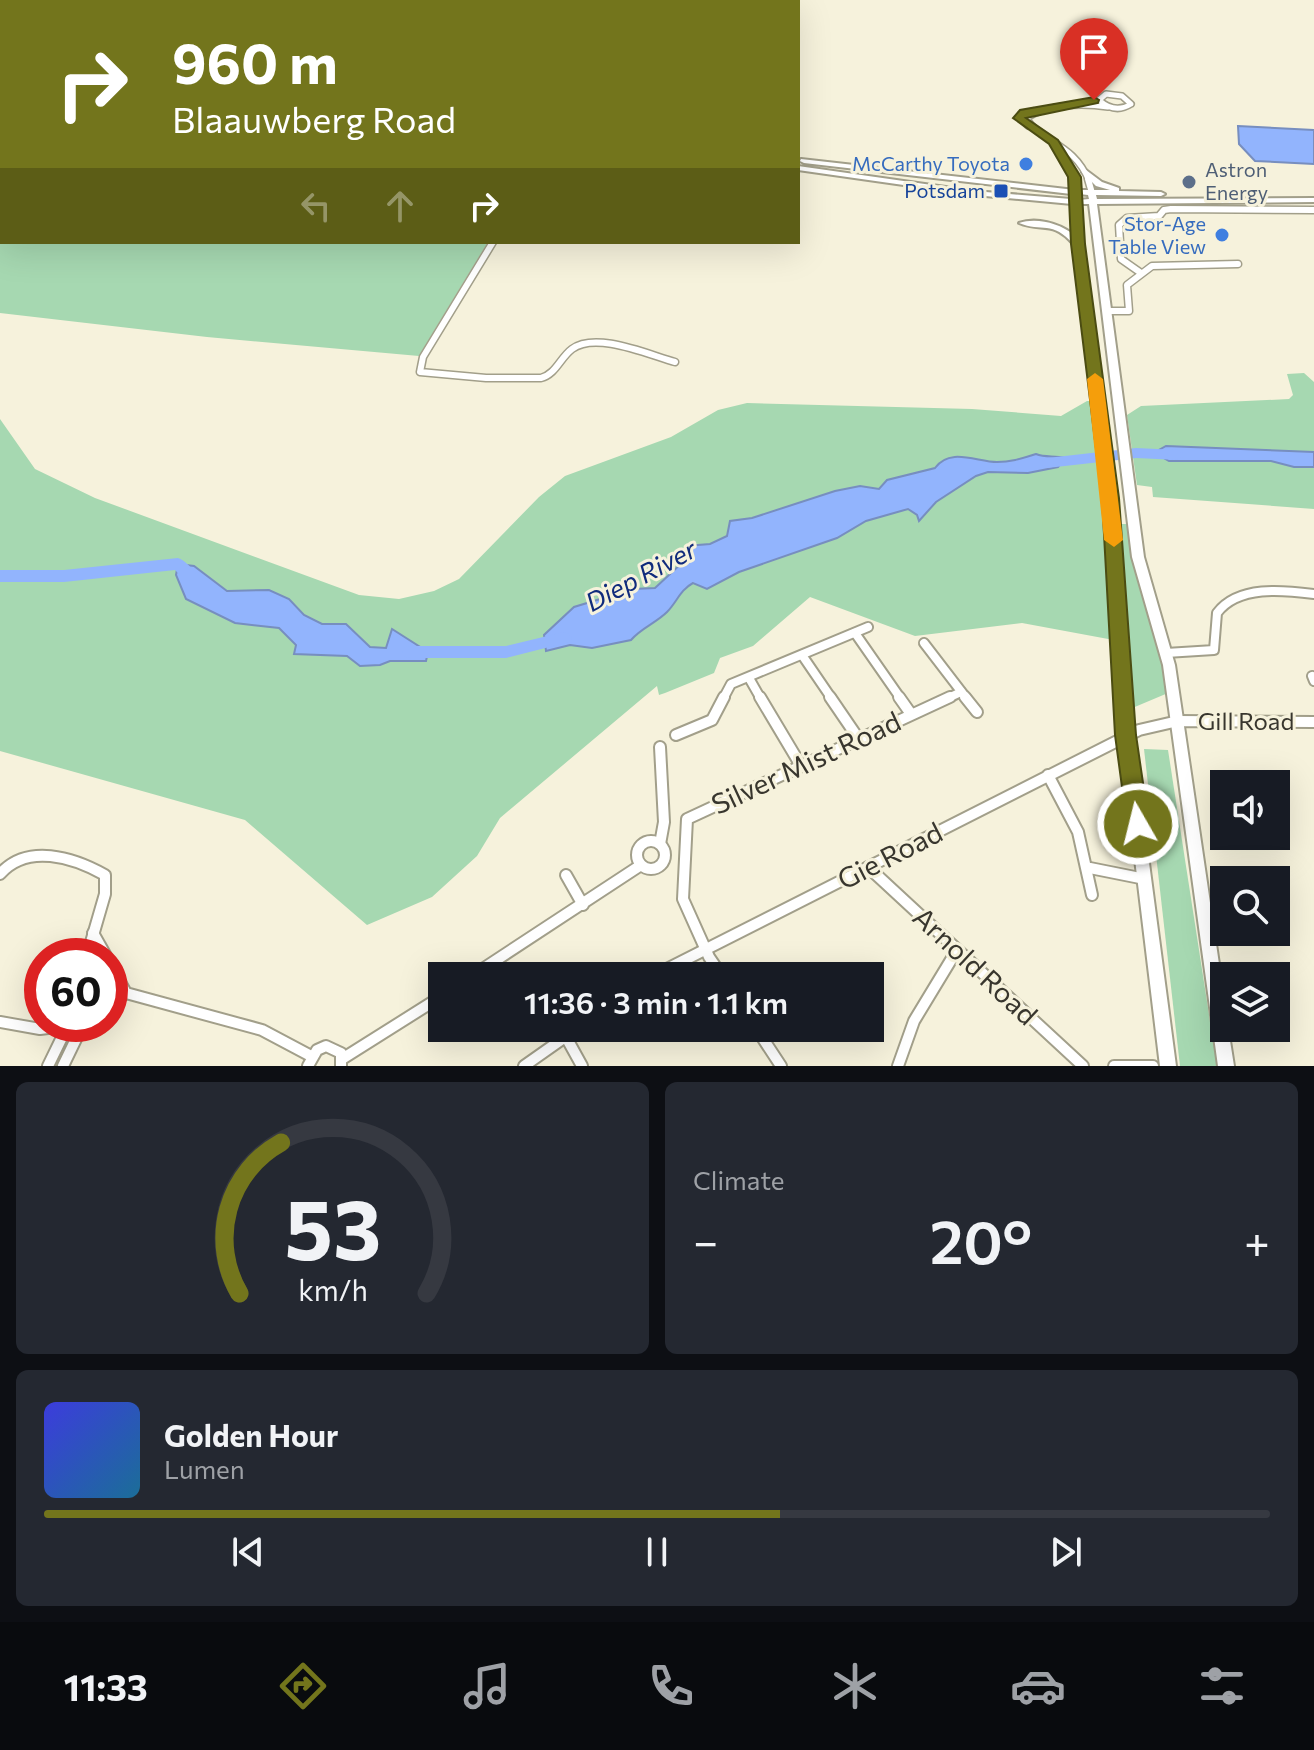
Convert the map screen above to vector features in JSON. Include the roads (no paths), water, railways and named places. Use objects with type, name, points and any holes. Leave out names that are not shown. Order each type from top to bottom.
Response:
[{"type":"main road","points":[[800,161],[1074,197]]},
{"type":"main road","points":[[800,168],[935,188],[1074,197],[1152,201],[1314,200]]},
{"type":"main road","points":[[1086,172],[1102,185],[1130,193]]},
{"type":"main road","points":[[934,178],[935,188]]},
{"type":"main road","points":[[1093,198],[1130,193],[1314,193]]},
{"type":"main road","points":[[1074,197],[1110,498],[1126,735],[1168,1066]]},
{"type":"main road","points":[[1093,198],[1141,575],[1166,653],[1178,721],[1226,1066]]},
{"type":"main road","points":[[1098,236],[1101,220],[1107,212],[1152,201]]},
{"type":"main road","points":[[1023,223],[1059,226],[1078,244]]},
{"type":"street","points":[[1114,94],[1131,102],[1124,108],[1083,104],[1035,113],[1022,119],[1024,112],[1114,94]]},
{"type":"street","points":[[1100,97],[1100,102],[1108,107]]},
{"type":"street","points":[[1022,119],[1063,146],[1086,172],[1093,198]]},
{"type":"street","points":[[1022,119],[1058,148],[1072,171],[1074,197]]},
{"type":"street","points":[[1141,273],[1122,262],[1120,223],[1130,217],[1157,216],[1165,209],[1314,210]]},
{"type":"street","points":[[492,244],[423,357],[420,372],[513,381],[540,380],[549,376],[572,348],[590,342],[675,362]]},
{"type":"street","points":[[1106,311],[1129,311],[1127,285],[1154,265],[1238,264]]},
{"type":"street","points":[[1166,653],[1214,650],[1217,647],[1215,623],[1219,609],[1233,599],[1276,589],[1314,594]]},
{"type":"street","points":[[676,735],[712,720],[728,687],[868,627]]},
{"type":"street","points":[[855,633],[911,714]]},
{"type":"street","points":[[924,643],[977,712]]},
{"type":"street","points":[[802,655],[858,738]]},
{"type":"street","points":[[749,678],[800,764]]},
{"type":"street","name":"Silver Mist Road","points":[[706,949],[683,899],[687,819],[961,692]]},
{"type":"street","name":"Gill Road","points":[[1126,735],[1178,721],[1314,722]]},
{"type":"street","name":"Gie Road","points":[[680,962],[1126,735]]},
{"type":"street","points":[[660,747],[664,822],[660,844]]},
{"type":"street","points":[[1048,775],[1069,806],[1090,868],[1092,895]]},
{"type":"street","points":[[652,841],[660,844],[665,852],[661,866],[651,869],[641,865],[637,856],[639,847],[652,841]]},
{"type":"street","points":[[0,874],[14,859],[29,854],[101,872],[107,885],[92,938]]},
{"type":"street","points":[[494,962],[641,865]]},
{"type":"street","name":"Arnold Road","points":[[868,867],[1083,1066]]},
{"type":"street","points":[[1090,868],[1145,879]]},
{"type":"street","points":[[566,875],[583,905]]},
{"type":"street","points":[[93,933],[96,938]]},
{"type":"street","points":[[706,949],[714,962]]},
{"type":"street","points":[[898,1066],[901,1048],[957,950]]},
{"type":"street","points":[[128,994],[262,1030],[310,1061],[321,1047],[333,1045],[341,1053],[342,1063],[428,1005]]},
{"type":"street","points":[[0,1022],[24,1028]]},
{"type":"street","points":[[48,1066],[59,1042]]},
{"type":"street","points":[[63,1066],[73,1042]]},
{"type":"street","points":[[524,1066],[559,1042]]},
{"type":"street","points":[[569,1042],[582,1066]]},
{"type":"street","points":[[765,1042],[781,1066]]},
{"type":"street","points":[[1114,1066],[1153,1066]]},
{"type":"water","points":[[1238,126],[1314,130],[1314,164],[1255,161],[1239,144]]},
{"type":"water","points":[[1166,446],[1314,452],[1314,467],[1294,467],[1271,461],[1169,461],[1162,457],[1159,450]]},
{"type":"water","points":[[1036,454],[1065,458],[1058,467],[1028,473],[988,472],[976,476],[936,502],[919,521],[917,515],[908,509],[866,521],[837,538],[739,572],[707,589],[693,583],[667,612],[631,640],[592,648],[570,645],[546,651],[544,635],[574,607],[633,589],[655,588],[684,561],[686,546],[710,544],[727,536],[730,521],[752,518],[835,491],[860,486],[879,489],[887,480],[935,468],[948,458],[1002,462]]},
{"type":"water","points":[[178,564],[194,566],[227,591],[269,590],[289,599],[304,615],[322,624],[346,624],[370,647],[386,648],[392,629],[428,652],[426,661],[390,661],[360,666],[347,656],[294,654],[296,645],[279,628],[235,623],[186,599],[176,575]]},
{"type":"waterway","name":"Diep River","points":[[1047,463],[1136,453],[1178,455]]},
{"type":"waterway","name":"Diep River","points":[[0,576],[64,576],[178,564],[190,576]]},
{"type":"waterway","name":"Diep River","points":[[410,652],[506,652],[564,638]]},
{"type":"place","name":"McCarthy Toyota","points":[[1026,164]]},
{"type":"place","name":"Astron Energy","points":[[1189,182]]},
{"type":"place","name":"Potsdam","points":[[1001,191]]},
{"type":"place","name":"Stor-Age Table View","points":[[1222,235]]}]
